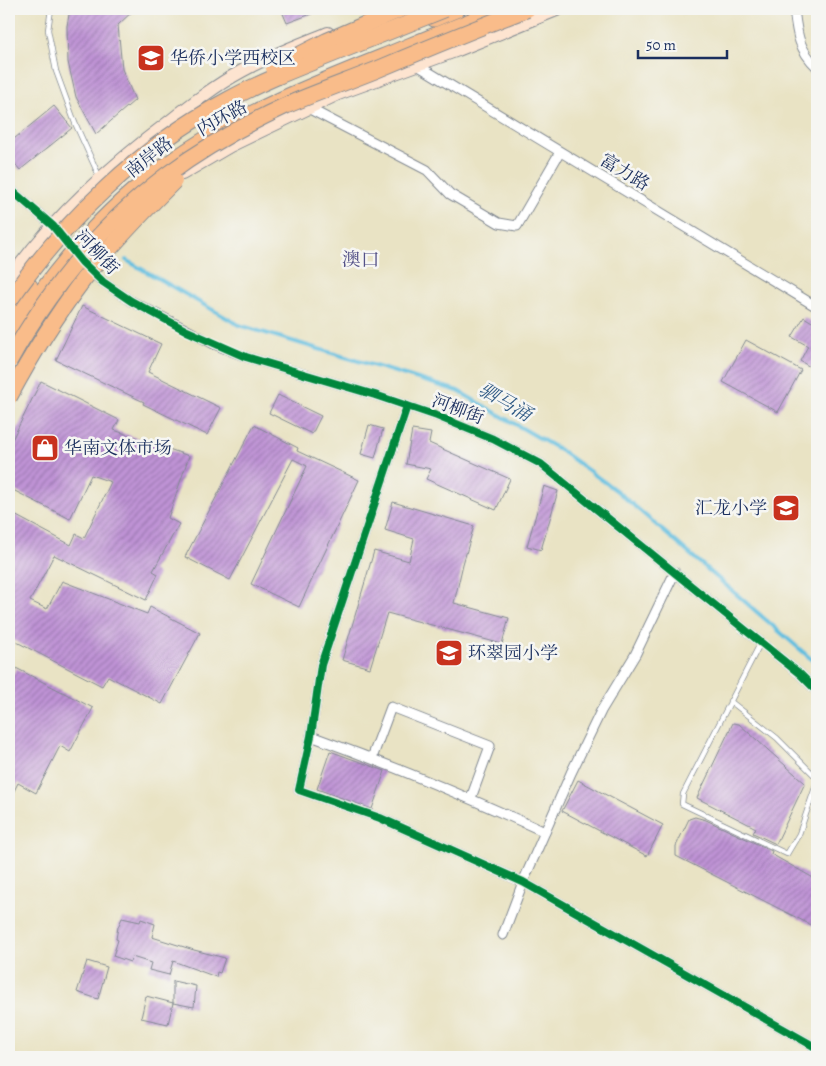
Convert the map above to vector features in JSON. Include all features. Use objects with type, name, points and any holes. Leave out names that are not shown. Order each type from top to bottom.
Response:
[{"type":"highway","points":[[228,104],[254,80],[283,63],[401,9]]},
{"type":"highway","name":"内环路","points":[[9,361],[50,296],[92,243],[148,191],[174,170],[209,147],[284,106],[527,9]]},
{"type":"highway","name":"内环路","points":[[9,301],[55,240],[105,189],[188,123],[288,72],[451,10]]},
{"type":"highway","points":[[9,397],[29,359],[84,280],[118,240],[209,147]]},
{"type":"main road","points":[[9,280],[53,226],[100,179],[143,142],[223,82],[290,49],[389,9]]},
{"type":"main road","name":"南岸路","points":[[9,316],[40,283],[165,165],[197,144],[233,122],[298,91],[500,9]]},
{"type":"main road","points":[[114,213],[155,192],[204,160],[306,108],[338,94],[492,37],[559,9]]},
{"type":"main road","name":"南岸路","points":[[74,252],[103,202],[140,169],[228,104],[451,10]]},
{"type":"main road","points":[[336,58],[364,18]]},
{"type":"main road","points":[[183,111],[228,104]]},
{"type":"main road","points":[[9,370],[44,313],[74,252]]},
{"type":"main road","name":"南岸路","points":[[9,341],[40,283]]},
{"type":"street","points":[[794,9],[800,43],[806,55],[817,67]]},
{"type":"street","name":"富力路","points":[[417,65],[817,307]]},
{"type":"street","points":[[298,91],[306,108],[427,170],[450,194],[499,223],[516,226],[560,152]]},
{"type":"street","name":"河柳街","points":[[9,188],[53,226],[74,252],[103,282],[131,301],[216,345],[255,360],[407,406],[493,439],[541,464],[761,642],[817,691]]},
{"type":"street","points":[[19,267],[40,283]]},
{"type":"street","points":[[407,406],[321,665],[311,736],[299,790],[380,818],[523,882],[817,1048]]},
{"type":"street","points":[[502,935],[545,832],[601,710],[635,655],[675,572]]},
{"type":"street","points":[[372,758],[391,707],[490,746],[471,798]]},
{"type":"street","points":[[311,736],[372,758],[471,798],[545,832]]},
{"type":"lane","points":[[52,9],[48,30],[56,71],[75,122],[100,179]]},
{"type":"lane","points":[[730,701],[777,738],[817,780],[799,834],[787,854],[682,804],[683,794],[730,701],[761,642]]},
{"type":"building","points":[[70,9],[135,9],[118,25],[122,69],[135,100],[96,134],[76,97],[68,62],[67,26]]},
{"type":"building","points":[[281,9],[322,9],[322,10],[287,23]]},
{"type":"building","points":[[54,106],[72,128],[20,170],[9,157],[9,143]]},
{"type":"building","points":[[82,306],[161,344],[148,372],[221,408],[207,435],[143,404],[144,402],[56,360]]},
{"type":"building","points":[[804,317],[817,325],[817,371],[800,361],[808,346],[792,337]]},
{"type":"building","points":[[746,340],[801,370],[778,412],[723,382]]},
{"type":"building","points":[[41,381],[119,420],[114,430],[189,456],[168,518],[179,524],[153,571],[158,574],[146,600],[54,555],[30,601],[47,609],[62,581],[147,614],[150,607],[200,633],[162,704],[108,676],[102,686],[9,638],[9,512],[71,545],[76,534],[84,538],[111,482],[91,475],[70,519],[9,488],[9,446]]},
{"type":"building","points":[[278,395],[321,416],[312,434],[269,413]]},
{"type":"building","points":[[254,425],[298,448],[297,451],[359,480],[299,607],[251,584],[307,466],[293,459],[230,580],[185,557]]},
{"type":"building","points":[[369,425],[383,429],[375,458],[361,454]]},
{"type":"building","points":[[412,430],[431,433],[429,443],[510,479],[496,510],[426,479],[431,469],[406,464]]},
{"type":"building","points":[[544,486],[558,491],[541,550],[527,546]]},
{"type":"building","points":[[393,502],[474,526],[454,603],[509,618],[502,644],[387,613],[370,668],[342,660],[374,551],[409,561],[414,539],[385,530]]},
{"type":"building","points":[[16,668],[93,708],[70,752],[60,746],[36,793],[18,783],[9,801],[9,682]]},
{"type":"building","points":[[733,723],[739,724],[805,783],[776,844],[753,833],[756,828],[697,798]]},
{"type":"building","points":[[330,751],[385,771],[372,809],[317,789]]},
{"type":"building","points":[[578,780],[663,825],[647,856],[562,811]]},
{"type":"building","points":[[695,817],[706,820],[772,851],[771,854],[817,880],[817,928],[676,856],[676,846],[689,819]]},
{"type":"building","points":[[122,918],[140,922],[141,919],[155,924],[152,937],[225,958],[220,973],[217,972],[216,977],[173,961],[169,975],[149,970],[151,963],[132,957],[130,962],[113,956],[118,940],[116,939],[118,927]]},
{"type":"building","points":[[87,961],[107,967],[98,999],[77,992]]},
{"type":"building","points":[[173,981],[196,986],[194,1007],[173,1003]]},
{"type":"building","points":[[146,996],[173,1003],[168,1024],[141,1018]]},
{"type":"waterway","name":"驷马涌","points":[[126,260],[239,325],[458,391],[560,450],[617,491],[817,664]]},
{"type":"cycle path","points":[[9,188],[53,226],[82,262],[103,282],[131,301],[187,331],[246,357],[375,395],[437,416],[493,439],[541,464],[800,674],[817,691]]},
{"type":"cycle path","points":[[407,406],[321,665],[311,736],[299,790],[380,818],[523,882],[817,1048]]},
{"type":"place","name":"华侨小学西校区","points":[[151,58]]},
{"type":"place","name":"华南文体市场","points":[[45,448]]},
{"type":"place","name":"汇龙小学","points":[[786,508]]},
{"type":"place","name":"环翠园小学","points":[[449,653]]},
{"type":"district","name":"澳口","points":[[361,260]]}]
